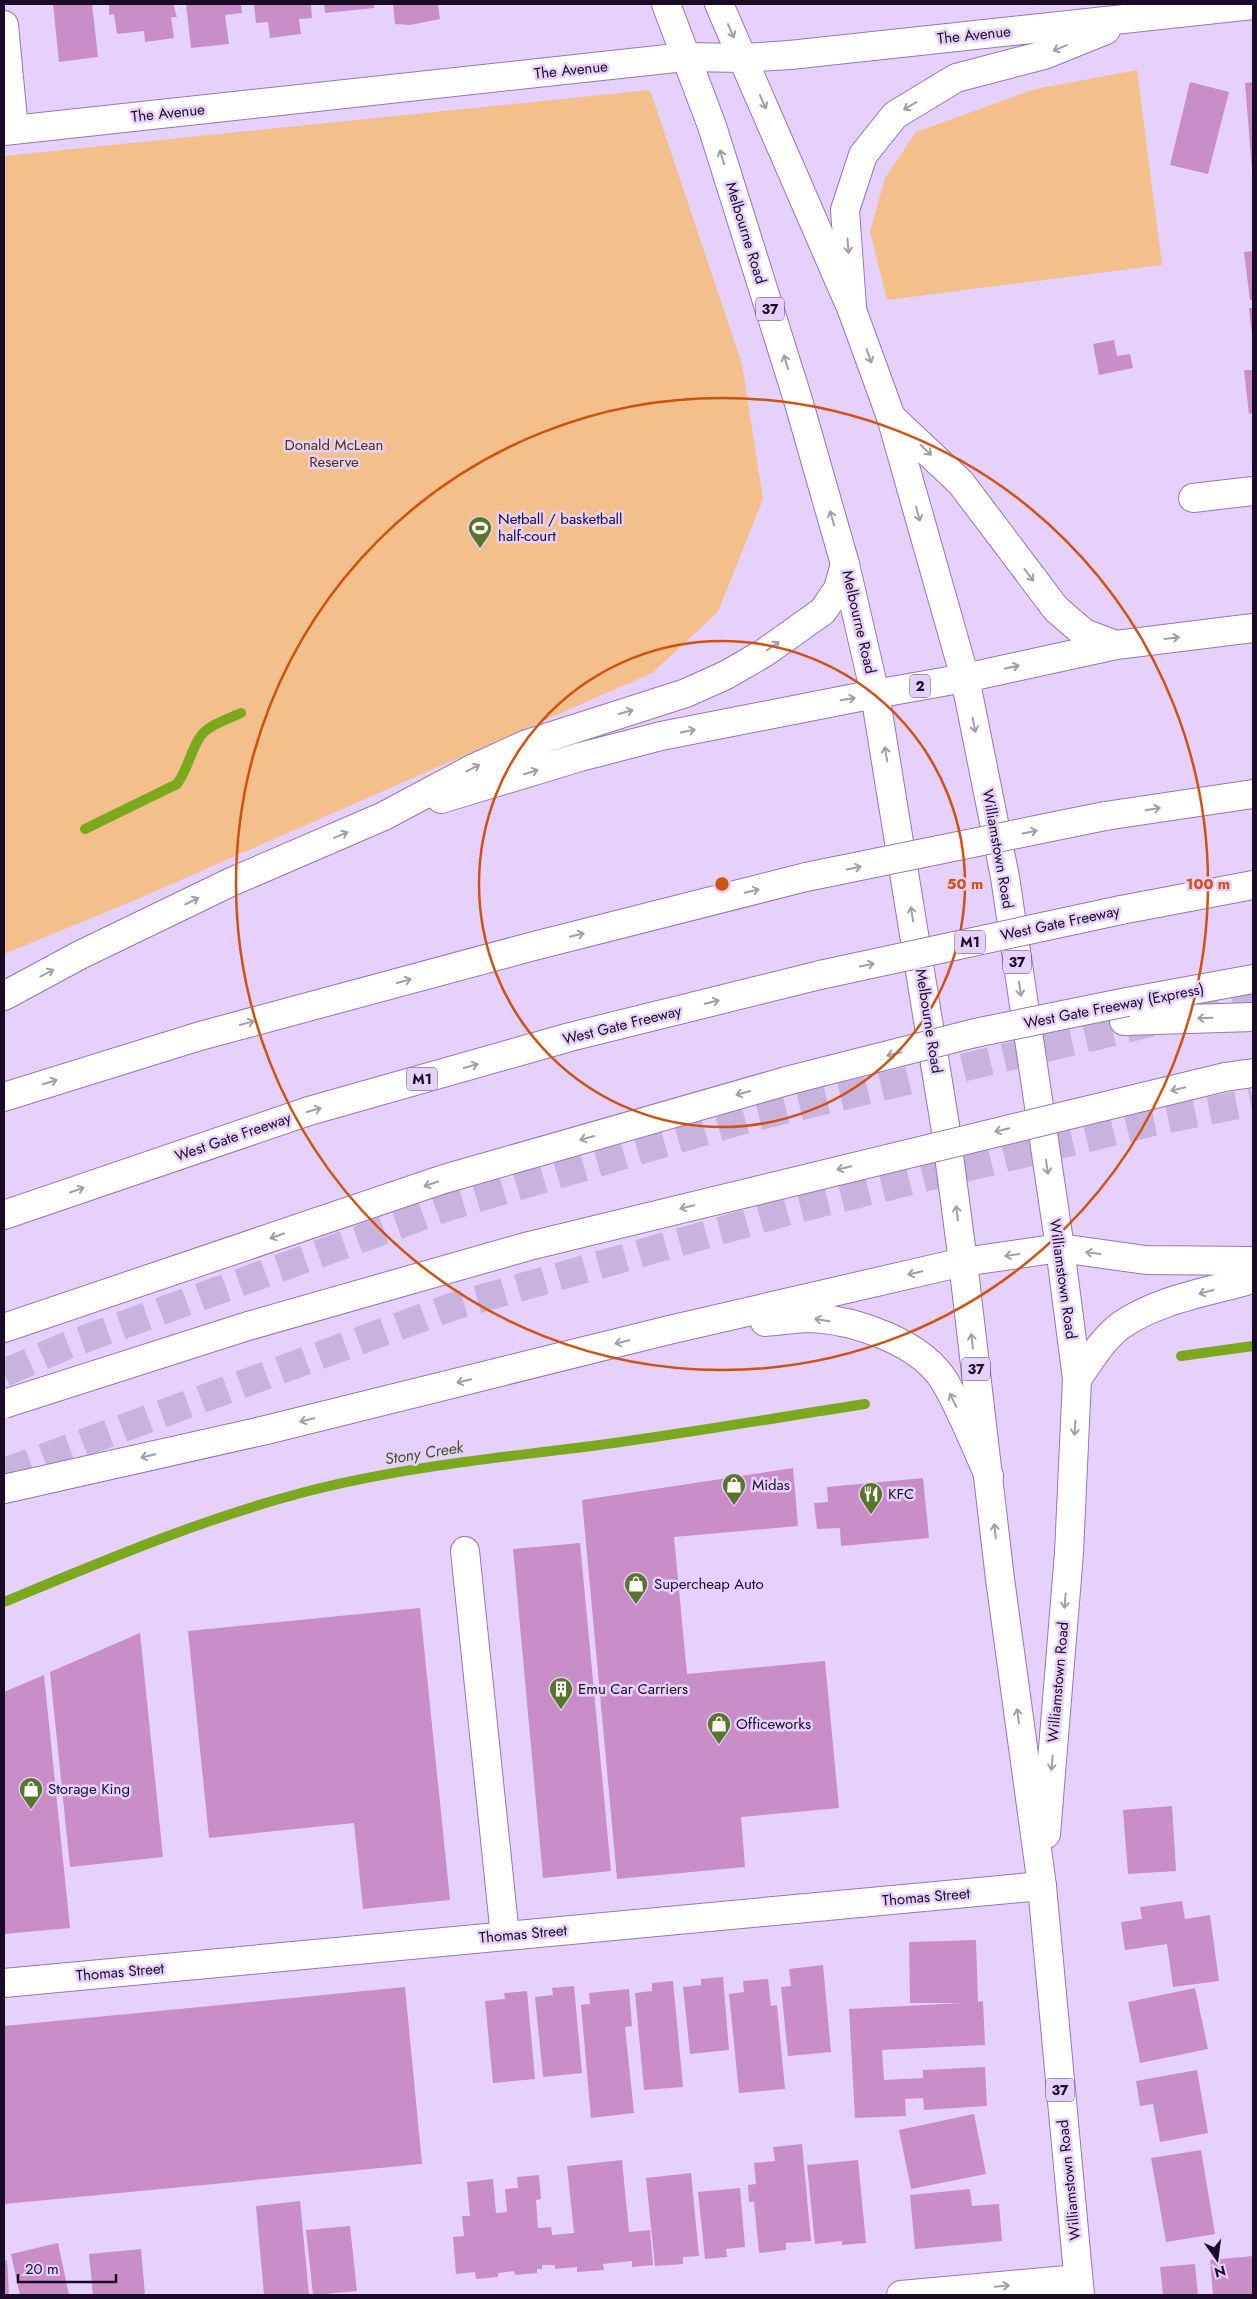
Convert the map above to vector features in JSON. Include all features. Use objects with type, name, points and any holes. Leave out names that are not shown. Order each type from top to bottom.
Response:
[{"type":"main road","name":"Melbourne Road","points":[[666,4],[718,145],[798,400],[845,564],[875,694],[945,1125],[963,1262]]},
{"type":"main road","name":"37","points":[[719,4],[852,310],[891,417],[965,678]]},
{"type":"main road","name":"The Avenue","points":[[9,130],[685,57],[743,58],[790,55],[1253,4]]},
{"type":"main road","name":"The Avenue","points":[[852,310],[846,210],[863,155],[894,115],[956,78],[1044,55],[1138,17]]},
{"type":"main road","points":[[4,25],[9,130]]},
{"type":"main road","points":[[891,417],[961,483],[1056,609],[1084,633],[1116,645]]},
{"type":"main road","points":[[1192,498],[1253,491]]},
{"type":"main road","points":[[4,996],[80,955],[232,882],[384,816],[472,769],[527,744],[686,693],[726,675],[764,652],[823,611],[838,589],[845,564]]},
{"type":"main road","points":[[965,678],[1116,645],[1253,628]]},
{"type":"main road","name":"2","points":[[875,694],[965,678]]},
{"type":"main road","name":"Williamstown Road","points":[[965,678],[1005,877],[1060,1248],[1077,1380],[1069,1553],[1042,1886]]},
{"type":"main road","points":[[384,816],[580,757],[661,736],[875,694]]},
{"type":"main road","points":[[4,1097],[200,1036],[530,947],[806,878],[1105,816],[1253,794]]},
{"type":"main road","name":"West Gate Freeway","points":[[4,1215],[318,1109],[570,1038],[820,975],[1121,910],[1253,885]]},
{"type":"main road","name":"West Gate Freeway (Express)","points":[[1126,1011],[1253,979]]},
{"type":"main road","points":[[4,1328],[444,1179],[790,1080],[975,1033],[1126,1011],[1253,1017]]},
{"type":"main road","points":[[4,1404],[248,1326],[529,1246],[1225,1077],[1253,1073]]},
{"type":"main road","points":[[4,1488],[266,1430],[669,1330],[963,1262],[1060,1248],[1146,1260],[1253,1261]]},
{"type":"main road","name":"Williamstown Road","points":[[963,1262],[1000,1580],[1042,1886],[1079,2287]]},
{"type":"main road","points":[[1077,1380],[1104,1342],[1120,1326],[1174,1301],[1253,1279]]},
{"type":"main road","points":[[669,1330],[811,1318],[857,1326],[890,1338],[921,1355],[944,1381],[989,1476]]},
{"type":"main road","points":[[465,1551],[505,1936]]},
{"type":"main road","name":"Thomas Street","points":[[4,1983],[1042,1886]]},
{"type":"main road","points":[[901,2295],[1079,2287]]},
{"type":"green space","points":[[1137,70],[1162,265],[887,300],[870,232],[885,178],[916,132],[1035,89]]},
{"type":"green space","name":"Donald McLean Reserve","points":[[650,90],[742,364],[763,499],[718,612],[652,673],[133,901],[4,954],[4,156]]},
{"type":"building","points":[[53,4],[92,4],[98,57],[59,62]]},
{"type":"building","points":[[109,4],[173,4],[177,17],[171,17],[174,38],[145,42],[144,31],[117,34],[114,14],[109,15]]},
{"type":"building","points":[[186,4],[241,4],[242,13],[225,15],[229,44],[191,48]]},
{"type":"building","points":[[254,4],[311,4],[312,18],[299,19],[301,34],[270,38],[268,22],[256,23]]},
{"type":"building","points":[[324,4],[374,4],[374,8],[325,13]]},
{"type":"building","points":[[393,4],[438,4],[440,19],[410,25],[395,24]]},
{"type":"building","points":[[1190,82],[1229,92],[1208,174],[1170,165]]},
{"type":"building","points":[[1253,82],[1253,170],[1252,170],[1245,83]]},
{"type":"building","points":[[1253,251],[1253,300],[1250,300],[1244,252]]},
{"type":"building","points":[[1249,308],[1253,308],[1253,335],[1252,335]]},
{"type":"building","points":[[1114,340],[1117,356],[1130,354],[1133,368],[1099,375],[1093,344]]},
{"type":"building","points":[[1244,370],[1253,370],[1253,413],[1249,414]]},
{"type":"building","name":"Officeworks","points":[[793,1468],[798,1526],[674,1537],[687,1674],[825,1661],[839,1808],[741,1817],[745,1867],[617,1879],[582,1500]]},
{"type":"building","name":"KFC","points":[[923,1478],[929,1538],[841,1546],[840,1528],[817,1529],[814,1503],[828,1502],[827,1487]]},
{"type":"building","name":"Emu Car Carriers","points":[[580,1543],[611,1871],[543,1878],[513,1549]]},
{"type":"building","points":[[420,1608],[450,1900],[363,1909],[354,1823],[209,1838],[188,1631]]},
{"type":"building","points":[[140,1633],[163,1857],[70,1867],[50,1672]]},
{"type":"building","name":"Storage King","points":[[44,1675],[70,1928],[4,1934],[4,1692]]},
{"type":"building","points":[[1172,1806],[1176,1871],[1128,1874],[1123,1810]]},
{"type":"building","points":[[1182,1901],[1185,1919],[1210,1915],[1219,1981],[1173,1987],[1167,1944],[1125,1950],[1121,1922],[1142,1919],[1140,1907]]},
{"type":"building","points":[[976,1940],[978,2002],[983,2001],[985,2045],[882,2050],[884,2080],[923,2078],[923,2070],[985,2067],[987,2106],[924,2110],[923,2098],[905,2099],[906,2116],[855,2118],[849,2009],[962,2003],[910,2003],[909,1942]]},
{"type":"building","points":[[823,1965],[831,2052],[788,2056],[781,1987],[791,1986],[789,1969]]},
{"type":"building","points":[[723,1977],[729,2050],[690,2054],[683,1987],[701,1985],[701,1979]]},
{"type":"building","points":[[768,1979],[771,2006],[777,2005],[785,2089],[739,2093],[729,1994],[744,1992],[743,1981]]},
{"type":"building","points":[[673,1981],[683,2087],[644,2090],[635,1993],[652,1991],[652,1983]]},
{"type":"building","points":[[574,1986],[582,2073],[543,2077],[535,1997],[553,1995],[552,1988]]},
{"type":"building","points":[[405,1987],[422,2164],[4,2204],[4,2026]]},
{"type":"building","points":[[1195,1988],[1208,2049],[1140,2063],[1128,2002]]},
{"type":"building","points":[[629,1989],[632,2026],[625,2027],[634,2113],[591,2118],[581,2005],[590,2004],[589,1993]]},
{"type":"building","points":[[527,1991],[535,2079],[493,2083],[485,2001],[505,1999],[504,1993]]},
{"type":"building","points":[[1197,2070],[1208,2133],[1160,2142],[1153,2104],[1140,2106],[1136,2081]]},
{"type":"building","points":[[974,2114],[986,2174],[911,2189],[899,2130]]},
{"type":"building","points":[[802,2144],[811,2241],[786,2243],[786,2250],[759,2253],[754,2202],[749,2202],[748,2185],[756,2184],[754,2163],[775,2161],[773,2147]]},
{"type":"building","points":[[1201,2150],[1215,2234],[1166,2242],[1151,2158]]},
{"type":"building","points":[[622,2160],[629,2232],[650,2230],[653,2265],[632,2267],[632,2261],[603,2264],[604,2270],[577,2272],[577,2267],[555,2269],[555,2265],[542,2265],[542,2269],[537,2269],[537,2273],[515,2275],[514,2271],[498,2273],[498,2277],[476,2279],[475,2272],[456,2274],[453,2237],[464,2236],[462,2216],[470,2216],[467,2182],[493,2179],[496,2213],[507,2212],[505,2189],[518,2188],[517,2177],[539,2175],[541,2199],[536,2200],[538,2228],[551,2227],[552,2235],[574,2233],[567,2166]]},
{"type":"building","points":[[858,2160],[866,2243],[842,2245],[842,2241],[815,2244],[807,2165]]},
{"type":"building","points":[[691,2173],[699,2256],[683,2257],[683,2264],[655,2266],[646,2178]]},
{"type":"building","points":[[740,2188],[745,2247],[726,2249],[727,2257],[705,2259],[698,2192]]},
{"type":"building","points":[[970,2189],[972,2206],[999,2204],[1002,2241],[915,2249],[910,2195]]},
{"type":"building","points":[[300,2201],[309,2295],[264,2295],[256,2206]]},
{"type":"building","points":[[350,2226],[357,2291],[313,2295],[306,2230]]},
{"type":"building","points":[[58,2243],[69,2295],[20,2295],[11,2254]]},
{"type":"building","points":[[141,2249],[145,2295],[93,2295],[89,2254]]},
{"type":"building","points":[[1253,2256],[1253,2295],[1213,2295],[1210,2260]]},
{"type":"building","points":[[7,2260],[9,2295],[4,2295],[4,2261]]},
{"type":"building","points":[[1195,2264],[1198,2295],[1163,2295],[1160,2267]]},
{"type":"waterway","points":[[85,829],[177,784],[200,737],[208,729],[241,713]]},
{"type":"waterway","name":"Stony Creek","points":[[1181,1356],[1253,1346]]},
{"type":"waterway","name":"Stony Creek","points":[[4,1602],[188,1529],[263,1504],[337,1484],[409,1470],[626,1441],[865,1404]]},
{"type":"tunnel","points":[[1192,1013],[1253,998]]},
{"type":"tunnel","points":[[4,1373],[68,1345],[448,1207],[747,1119],[1151,1023]]},
{"type":"tunnel","points":[[4,1472],[451,1307],[797,1209],[1149,1123],[1253,1102]]},
{"type":"place","name":"Netball / basketball half-court","points":[[480,549]]},
{"type":"place","name":"Midas","points":[[734,1506]]},
{"type":"place","name":"KFC","points":[[871,1515]]},
{"type":"place","name":"Supercheap Auto","points":[[636,1605]]},
{"type":"place","name":"Emu Car Carriers","points":[[561,1710]]},
{"type":"place","name":"Officeworks","points":[[719,1745]]},
{"type":"place","name":"Storage King","points":[[31,1810]]}]
